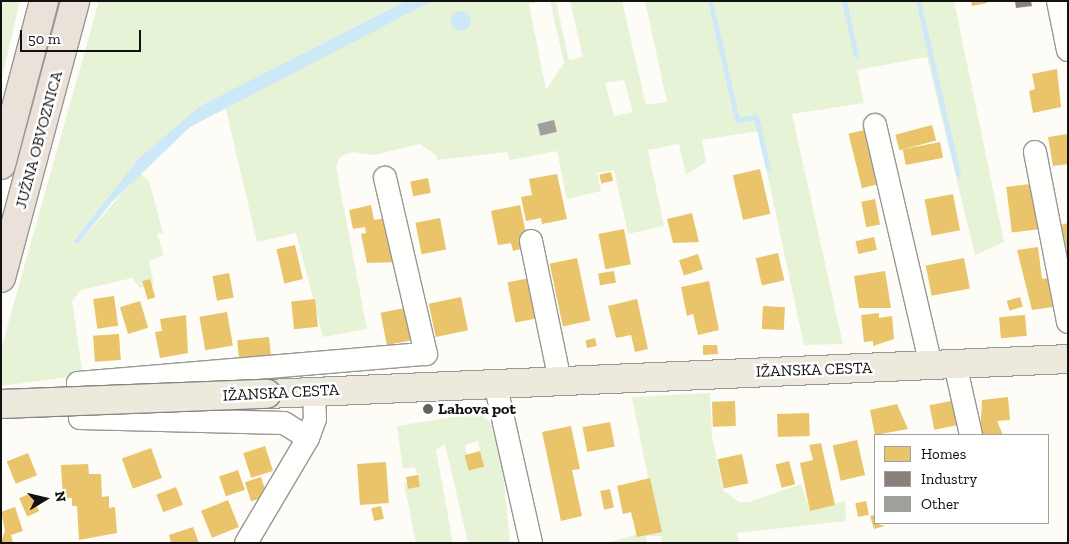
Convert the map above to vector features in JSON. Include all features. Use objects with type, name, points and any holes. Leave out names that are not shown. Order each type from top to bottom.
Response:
[{"type":"highway","name":"JUŽNA OBVOZNICA","points":[[1,165],[44,1]]},
{"type":"highway","name":"JUŽNA OBVOZNICA","points":[[1,278],[75,1]]},
{"type":"main road","name":"IŽANSKA CESTA","points":[[1,404],[1068,359]]},
{"type":"street","points":[[1058,1],[1068,50]]},
{"type":"street","points":[[876,125],[943,365],[970,434]]},
{"type":"street","points":[[1034,152],[1068,322]]},
{"type":"street","points":[[308,438],[275,422],[80,418],[78,383],[426,354],[386,178]]},
{"type":"street","points":[[531,241],[560,381]]},
{"type":"street","points":[[366,359],[366,389]]},
{"type":"street","points":[[495,384],[531,543]]},
{"type":"street","points":[[246,543],[308,438],[315,419],[314,391]]},
{"type":"green space","points":[[1,1],[20,1],[1,82]]},
{"type":"green space","points":[[99,1],[406,1],[200,106],[139,158],[73,242],[78,244],[140,173],[149,181],[163,233],[157,234],[164,255],[149,261],[154,285],[140,288],[132,278],[81,290],[72,301],[83,375],[1,386],[1,349]]},
{"type":"green space","points":[[432,1],[544,1],[529,4],[546,90],[564,63],[550,1],[556,1],[569,60],[583,57],[570,1],[622,1],[646,105],[667,102],[645,1],[954,1],[1004,242],[975,255],[927,57],[857,70],[864,103],[792,114],[843,344],[804,345],[758,131],[702,140],[706,162],[686,175],[679,144],[648,150],[664,226],[628,234],[614,170],[597,173],[601,191],[567,199],[557,151],[510,160],[507,152],[437,160],[436,155],[420,144],[374,155],[352,152],[340,157],[336,167],[367,329],[323,337],[296,233],[257,242],[225,106]],"holes":[[[624,80],[633,112],[614,116],[605,83]]]},
{"type":"green space","points":[[710,393],[712,436],[723,490],[739,502],[749,502],[801,484],[810,510],[845,501],[846,521],[737,533],[739,543],[662,543],[661,536],[646,536],[647,543],[607,543],[658,528],[632,397]]},
{"type":"green space","points":[[479,413],[490,422],[502,461],[510,543],[468,543],[445,444],[436,450],[453,543],[416,543],[404,483],[418,480],[415,467],[403,469],[397,426]],"holes":[[[478,441],[482,459],[469,462],[465,445]]]},
{"type":"water","points":[[406,1],[432,1],[190,127],[112,202],[78,244],[73,242],[139,158],[200,106]]},
{"type":"water","points":[[457,11],[465,11],[471,17],[471,25],[465,31],[457,31],[451,25],[451,17]]},
{"type":"building: Homes","points":[[971,1],[987,1],[987,3],[972,6]]},
{"type":"building: Homes","points":[[1057,69],[1061,107],[1033,113],[1029,91],[1035,89],[1032,74]]},
{"type":"building: Homes","points":[[932,125],[936,140],[899,150],[895,135]]},
{"type":"building: Homes","points":[[864,130],[878,184],[862,188],[848,134]]},
{"type":"building: Homes","points":[[1068,134],[1068,164],[1053,166],[1048,137]]},
{"type":"building: Homes","points":[[940,142],[943,158],[906,165],[903,149]]},
{"type":"building: Homes","points":[[760,169],[770,214],[743,220],[733,175]]},
{"type":"building: Homes","points":[[611,172],[613,181],[601,183],[599,175]]},
{"type":"building: Homes","points":[[557,174],[567,219],[542,224],[541,218],[526,221],[521,197],[532,195],[529,179]]},
{"type":"building: Homes","points":[[428,178],[431,193],[413,196],[410,181]]},
{"type":"building: Homes","points":[[1038,183],[1044,229],[1012,233],[1006,187]]},
{"type":"building: Homes","points":[[953,194],[960,230],[932,236],[925,200]]},
{"type":"building: Homes","points":[[875,199],[880,225],[866,227],[861,202]]},
{"type":"building: Homes","points":[[371,205],[374,220],[391,217],[400,262],[367,263],[361,234],[366,233],[365,227],[353,229],[349,210]]},
{"type":"building: Homes","points":[[520,205],[529,247],[513,251],[511,243],[498,245],[491,211]]},
{"type":"building: Homes","points":[[692,213],[699,242],[673,243],[667,219]]},
{"type":"building: Homes","points":[[440,218],[446,249],[422,254],[415,223]]},
{"type":"building: Homes","points":[[1068,223],[1068,250],[1067,250],[1061,225]]},
{"type":"building: Homes","points":[[624,229],[631,264],[605,269],[598,234]]},
{"type":"building: Homes","points":[[874,237],[877,250],[858,254],[855,241]]},
{"type":"building: Homes","points":[[295,245],[303,279],[284,283],[276,249]]},
{"type":"building: Homes","points":[[1038,247],[1042,279],[1056,277],[1060,306],[1032,310],[1017,250]]},
{"type":"building: Homes","points":[[778,253],[784,280],[762,285],[756,258]]},
{"type":"building: Homes","points":[[698,254],[703,269],[684,275],[679,260]]},
{"type":"building: Homes","points":[[577,258],[590,321],[563,326],[550,264]]},
{"type":"building: Homes","points":[[964,258],[970,288],[932,296],[926,265]]},
{"type":"building: Homes","points":[[614,271],[616,283],[600,285],[598,274]]},
{"type":"building: Homes","points":[[885,271],[891,308],[859,308],[854,276]]},
{"type":"building: Homes","points":[[229,273],[234,298],[217,301],[212,276]]},
{"type":"building: Homes","points":[[535,277],[543,317],[515,323],[508,282]]},
{"type":"building: Homes","points":[[150,279],[155,297],[148,299],[142,281]]},
{"type":"building: Homes","points":[[709,281],[719,330],[698,335],[693,314],[687,316],[681,287]]},
{"type":"building: Homes","points":[[114,296],[118,326],[97,329],[93,299]]},
{"type":"building: Homes","points":[[461,297],[468,330],[436,337],[429,304]]},
{"type":"building: Homes","points":[[1020,297],[1023,307],[1010,311],[1007,301]]},
{"type":"building: Homes","points":[[315,299],[318,327],[294,329],[291,302]]},
{"type":"building: Homes","points":[[637,299],[648,349],[635,352],[631,335],[616,338],[608,306]]},
{"type":"building: Homes","points":[[140,301],[148,328],[128,334],[120,307]]},
{"type":"building: Homes","points":[[763,306],[785,307],[784,330],[762,329]]},
{"type":"building: Homes","points":[[410,307],[416,339],[387,345],[381,313]]},
{"type":"building: Homes","points":[[227,312],[233,345],[205,350],[199,317]]},
{"type":"building: Homes","points":[[879,313],[879,318],[892,316],[894,339],[873,346],[873,341],[864,342],[861,315]]},
{"type":"building: Homes","points":[[186,315],[188,353],[160,358],[155,332],[162,331],[160,319]]},
{"type":"building: Homes","points":[[1025,315],[1027,336],[1001,338],[999,317]]},
{"type":"building: Homes","points":[[119,334],[121,360],[95,362],[93,336]]},
{"type":"building: Homes","points":[[269,337],[271,356],[239,359],[237,340]]},
{"type":"building: Homes","points":[[595,338],[597,346],[587,348],[585,340]]},
{"type":"building: Homes","points":[[703,345],[717,345],[718,354],[703,355]]},
{"type":"building: Homes","points":[[1008,397],[1010,420],[997,421],[1003,434],[980,434],[982,400]]},
{"type":"building: Homes","points":[[956,400],[961,425],[934,430],[929,405]]},
{"type":"building: Homes","points":[[735,401],[736,426],[713,427],[712,402]]},
{"type":"building: Homes","points":[[897,404],[908,429],[875,434],[870,410]]},
{"type":"building: Homes","points":[[809,413],[810,436],[778,437],[777,414]]},
{"type":"building: Homes","points":[[610,422],[615,447],[587,452],[583,427]]},
{"type":"building: Homes","points":[[571,426],[580,469],[572,470],[582,516],[561,521],[542,432]]},
{"type":"building: Homes","points":[[857,440],[865,475],[841,481],[833,446]]},
{"type":"building: Homes","points":[[821,443],[835,505],[810,511],[800,463],[813,460],[809,445]]},
{"type":"building: Homes","points":[[265,446],[273,471],[251,478],[243,453]]},
{"type":"building: Homes","points":[[151,448],[162,478],[133,489],[122,459]]},
{"type":"building: Homes","points":[[480,451],[484,466],[469,471],[465,455]]},
{"type":"building: Homes","points":[[28,453],[37,475],[16,484],[7,462]]},
{"type":"building: Homes","points":[[742,454],[748,483],[724,489],[718,459]]},
{"type":"building: Homes","points":[[789,461],[795,484],[782,488],[775,465]]},
{"type":"building: Homes","points":[[386,462],[389,503],[360,505],[357,464]]},
{"type":"building: Homes","points":[[88,464],[89,474],[101,474],[102,497],[109,496],[109,508],[115,507],[117,533],[79,540],[77,506],[72,506],[72,498],[63,498],[61,465]]},
{"type":"building: Homes","points":[[238,470],[245,490],[226,496],[219,477]]},
{"type":"building: Homes","points":[[418,475],[420,487],[408,489],[406,477]]},
{"type":"building: Homes","points":[[261,477],[267,496],[251,501],[245,482]]},
{"type":"building: Homes","points":[[650,478],[662,532],[637,537],[631,512],[623,514],[617,486]]},
{"type":"building: Homes","points":[[176,487],[183,505],[163,512],[156,495]]},
{"type":"building: Homes","points":[[610,489],[614,508],[604,510],[600,491]]},
{"type":"building: Homes","points":[[31,493],[39,511],[27,517],[19,498]]},
{"type":"building: Homes","points":[[228,500],[239,527],[212,538],[201,511]]},
{"type":"building: Homes","points":[[866,501],[869,515],[858,517],[855,503]]},
{"type":"building: Homes","points":[[381,506],[384,519],[374,521],[371,508]]},
{"type":"building: Homes","points":[[15,507],[23,531],[11,535],[13,543],[1,543],[5,530],[1,512]]},
{"type":"building: Homes","points":[[874,515],[874,524],[885,526],[874,529],[870,516]]},
{"type":"building: Homes","points":[[193,527],[199,543],[171,543],[169,535]]},
{"type":"building: Industry","points":[[1015,1],[1031,1],[1032,6],[1016,8]]},
{"type":"building: Other","points":[[554,120],[557,132],[540,136],[538,124]]},
{"type":"waterway","points":[[710,1],[737,120],[756,117],[768,168]]},
{"type":"waterway","points":[[844,1],[856,55]]},
{"type":"waterway","points":[[918,1],[958,174]]},
{"type":"place","name":"Lahova pot","points":[[428,409]]}]
